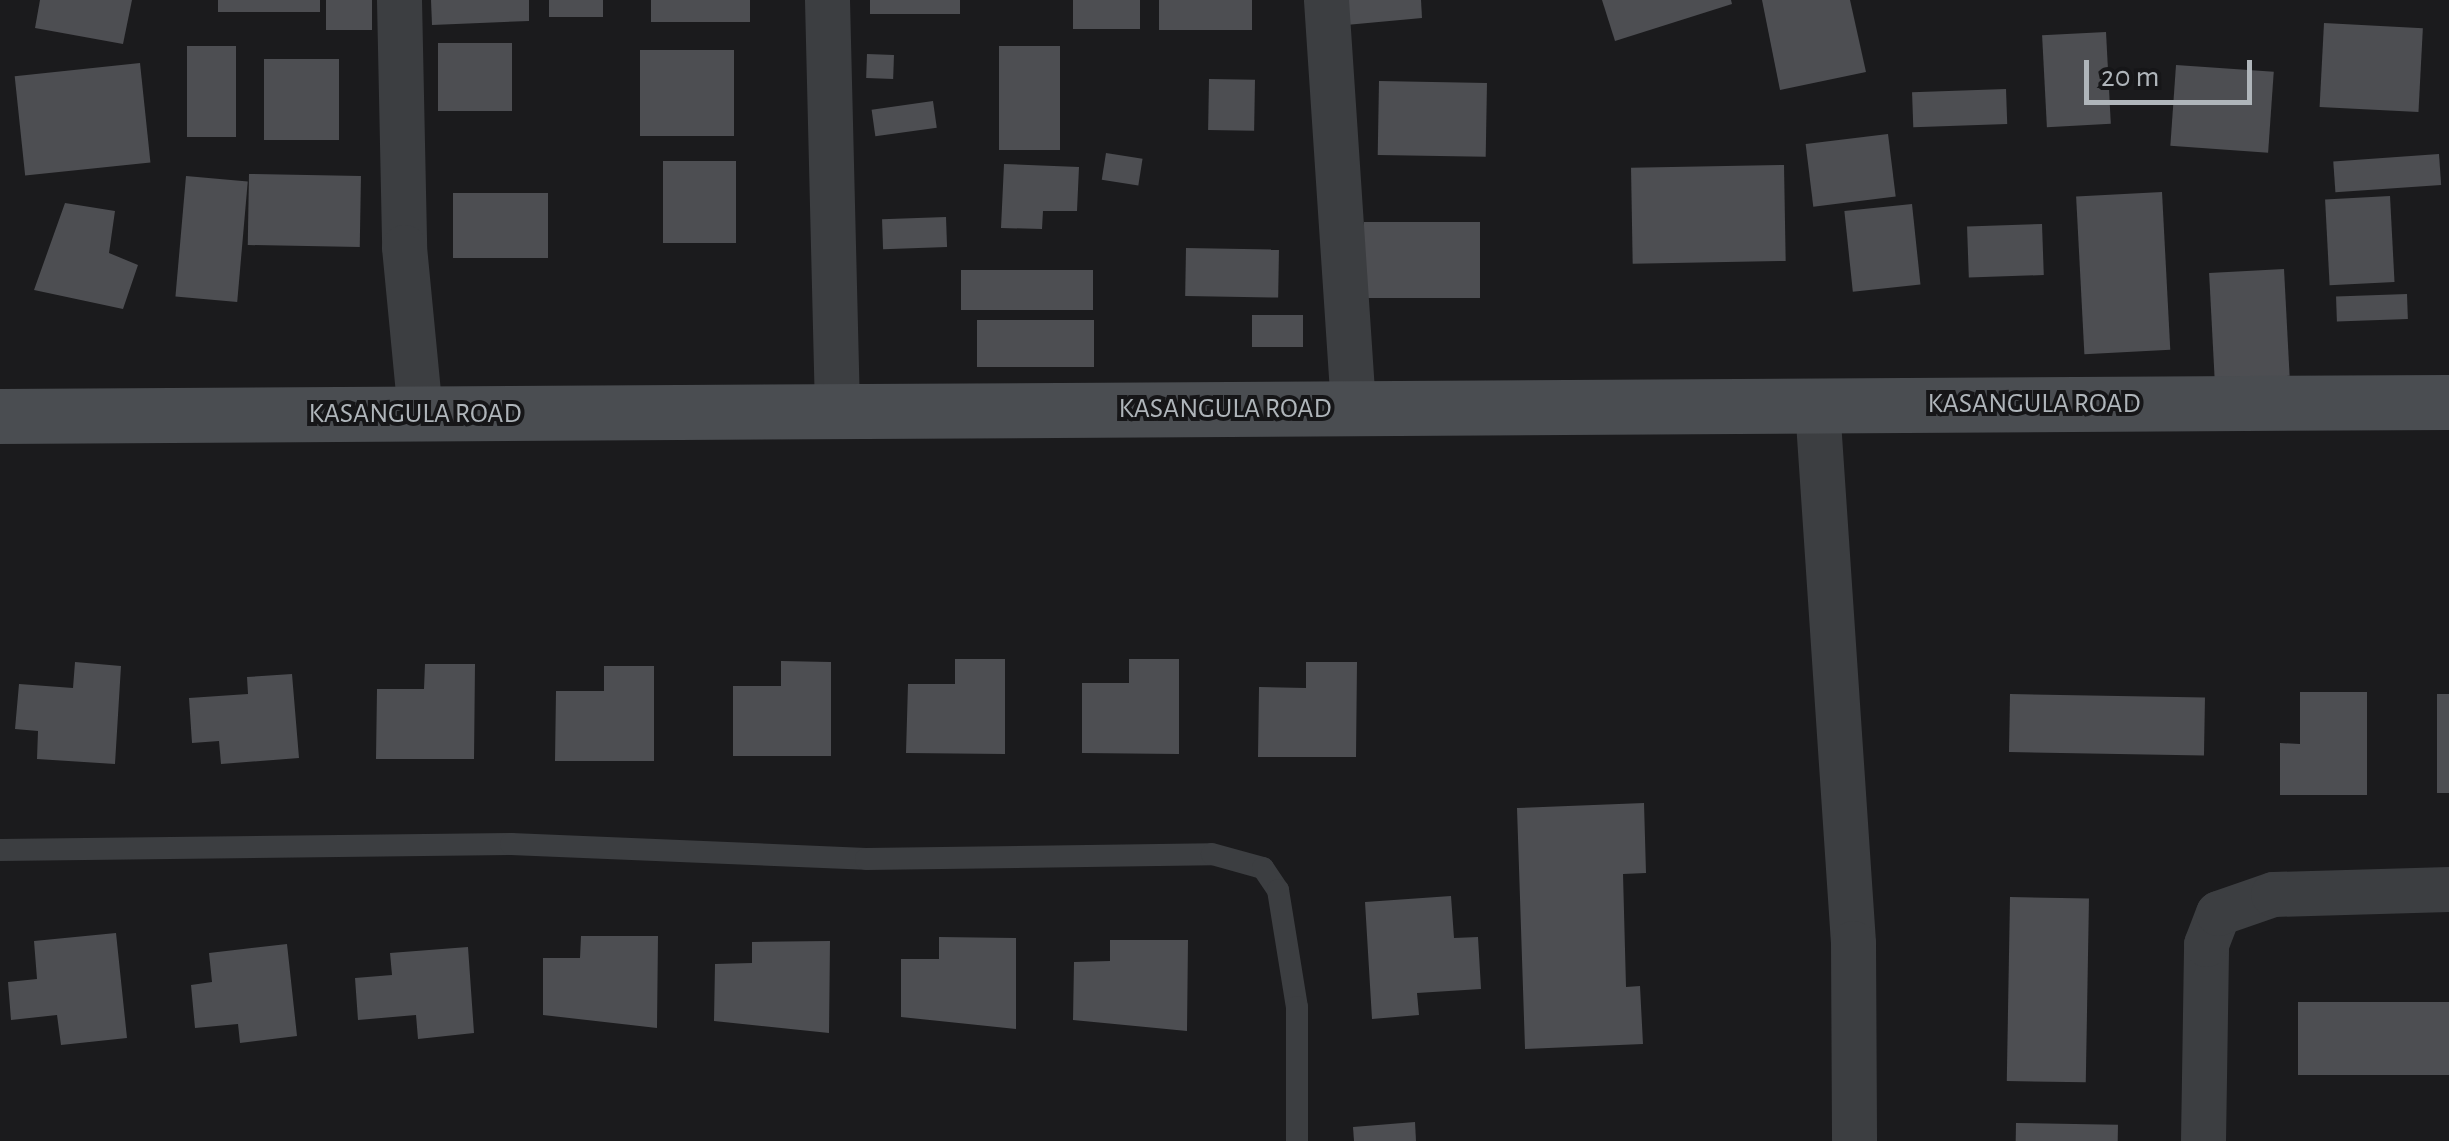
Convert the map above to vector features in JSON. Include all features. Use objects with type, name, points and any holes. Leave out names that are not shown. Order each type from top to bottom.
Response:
[{"type":"main road","name":"KASANGULA ROAD","points":[[0,416],[2449,402]]},
{"type":"street","points":[[399,0],[404,248],[420,414]]},
{"type":"street","points":[[827,0],[837,412]]},
{"type":"street","points":[[1326,0],[1353,409]]},
{"type":"street","points":[[1818,406],[1853,942],[1854,1141]]},
{"type":"street","points":[[2203,1141],[2206,944],[2218,913],[2272,894],[2449,889]]},
{"type":"lane","points":[[0,850],[511,844],[866,859],[1212,854],[1263,868],[1278,890],[1297,1006],[1297,1141]]},
{"type":"building","points":[[40,0],[132,0],[123,44],[35,28]]},
{"type":"building","points":[[218,0],[320,0],[320,12],[218,12]]},
{"type":"building","points":[[326,0],[372,0],[372,30],[326,30]]},
{"type":"building","points":[[431,0],[529,0],[529,21],[432,25]]},
{"type":"building","points":[[549,0],[603,0],[603,17],[549,17]]},
{"type":"building","points":[[651,0],[750,0],[750,22],[651,22]]},
{"type":"building","points":[[870,0],[960,0],[960,14],[870,14]]},
{"type":"building","points":[[1073,0],[1140,0],[1140,29],[1073,29]]},
{"type":"building","points":[[1159,0],[1252,0],[1252,30],[1159,30]]},
{"type":"building","points":[[1344,0],[1421,0],[1422,18],[1346,25]]},
{"type":"building","points":[[1602,0],[1731,0],[1732,4],[1615,41]]},
{"type":"building","points":[[1762,0],[1850,0],[1866,72],[1780,90]]},
{"type":"building","points":[[2324,23],[2423,28],[2418,112],[2320,107]]},
{"type":"building","points":[[2106,32],[2111,124],[2047,127],[2042,35]]},
{"type":"building","points":[[438,43],[512,43],[512,111],[438,111]]},
{"type":"building","points":[[187,46],[236,46],[236,137],[187,137]]},
{"type":"building","points":[[999,46],[1060,46],[1060,150],[999,150]]},
{"type":"building","points":[[640,50],[734,50],[734,136],[640,136]]},
{"type":"building","points":[[867,54],[894,55],[893,79],[866,78]]},
{"type":"building","points":[[264,59],[339,59],[339,140],[264,140]]},
{"type":"building","points":[[140,63],[150,162],[25,176],[15,76]]},
{"type":"building","points":[[2176,65],[2274,72],[2268,153],[2170,146]]},
{"type":"building","points":[[1209,79],[1255,80],[1254,131],[1208,130]]},
{"type":"building","points":[[1379,81],[1487,83],[1486,157],[1378,155]]},
{"type":"building","points":[[2006,89],[2007,124],[1913,127],[1912,92]]},
{"type":"building","points":[[933,101],[937,128],[875,136],[872,110]]},
{"type":"building","points":[[1888,134],[1896,197],[1813,207],[1806,144]]},
{"type":"building","points":[[1106,153],[1143,159],[1138,185],[1102,180]]},
{"type":"building","points":[[2439,154],[2441,185],[2335,192],[2333,161]]},
{"type":"building","points":[[663,161],[736,161],[736,243],[663,243]]},
{"type":"building","points":[[1004,164],[1079,167],[1077,211],[1043,211],[1042,229],[1001,228]]},
{"type":"building","points":[[1784,165],[1786,261],[1633,264],[1631,168]]},
{"type":"building","points":[[249,174],[361,176],[360,247],[248,245]]},
{"type":"building","points":[[186,176],[248,181],[237,302],[175,297]]},
{"type":"building","points":[[2162,192],[2170,350],[2084,354],[2076,197]]},
{"type":"building","points":[[453,193],[548,193],[548,258],[453,258]]},
{"type":"building","points":[[2390,196],[2395,282],[2330,285],[2325,199]]},
{"type":"building","points":[[65,203],[115,211],[109,253],[138,265],[123,309],[34,290]]},
{"type":"building","points":[[1912,204],[1920,285],[1853,292],[1844,211]]},
{"type":"building","points":[[946,217],[947,247],[883,249],[882,219]]},
{"type":"building","points":[[1364,222],[1480,222],[1480,298],[1364,298]]},
{"type":"building","points":[[2042,224],[2044,275],[1969,278],[1967,227]]},
{"type":"building","points":[[1186,248],[1279,250],[1278,298],[1185,296]]},
{"type":"building","points":[[2284,269],[2290,376],[2215,380],[2209,273]]},
{"type":"building","points":[[961,270],[1093,270],[1093,310],[961,310]]},
{"type":"building","points":[[2407,294],[2408,319],[2337,321],[2336,296]]},
{"type":"building","points":[[1252,315],[1303,315],[1303,347],[1252,347]]},
{"type":"building","points":[[977,320],[1094,320],[1094,367],[977,367]]},
{"type":"building","points":[[955,659],[1005,659],[1005,754],[906,753],[908,684],[955,684]]},
{"type":"building","points":[[1129,659],[1179,659],[1179,754],[1082,753],[1082,683],[1129,683]]},
{"type":"building","points":[[781,661],[831,662],[831,756],[733,756],[733,686],[781,686]]},
{"type":"building","points":[[75,662],[121,666],[115,764],[37,759],[38,731],[15,729],[19,684],[73,688]]},
{"type":"building","points":[[1306,662],[1357,662],[1356,757],[1258,757],[1259,687],[1306,688]]},
{"type":"building","points":[[425,664],[475,664],[474,759],[376,759],[377,689],[424,689]]},
{"type":"building","points":[[604,666],[654,666],[654,761],[555,761],[556,691],[604,691]]},
{"type":"building","points":[[292,674],[299,758],[221,764],[219,741],[192,743],[189,698],[248,694],[247,677]]},
{"type":"building","points":[[2300,692],[2367,692],[2367,795],[2280,795],[2280,743],[2300,744]]},
{"type":"building","points":[[2010,694],[2205,697],[2204,755],[2009,752]]},
{"type":"building","points":[[2437,694],[2449,694],[2449,793],[2437,793]]},
{"type":"building","points":[[1644,803],[1646,873],[1623,874],[1626,987],[1640,986],[1643,1044],[1525,1049],[1517,808]]},
{"type":"building","points":[[1451,896],[1454,938],[1478,937],[1481,989],[1417,993],[1419,1015],[1372,1019],[1365,902]]},
{"type":"building","points":[[2010,897],[2089,898],[2086,1082],[2007,1081]]},
{"type":"building","points":[[116,933],[127,1038],[61,1045],[57,1015],[11,1020],[8,982],[37,979],[34,941]]},
{"type":"building","points":[[581,936],[658,936],[657,1028],[543,1015],[543,958],[580,958]]},
{"type":"building","points":[[939,937],[1016,938],[1016,1029],[901,1017],[901,959],[939,959]]},
{"type":"building","points":[[1110,940],[1188,940],[1187,1031],[1073,1020],[1074,962],[1110,961]]},
{"type":"building","points":[[830,941],[829,1033],[714,1021],[715,964],[752,963],[752,942]]},
{"type":"building","points":[[287,944],[297,1036],[240,1043],[238,1024],[195,1028],[191,985],[212,982],[209,953]]},
{"type":"building","points":[[468,947],[474,1033],[418,1039],[416,1015],[358,1020],[355,978],[392,975],[390,953]]},
{"type":"building","points":[[2298,1002],[2449,1002],[2449,1075],[2298,1075]]},
{"type":"building","points":[[1415,1122],[1416,1141],[1354,1141],[1353,1127]]},
{"type":"building","points":[[2016,1123],[2118,1125],[2118,1141],[2016,1141]]}]
